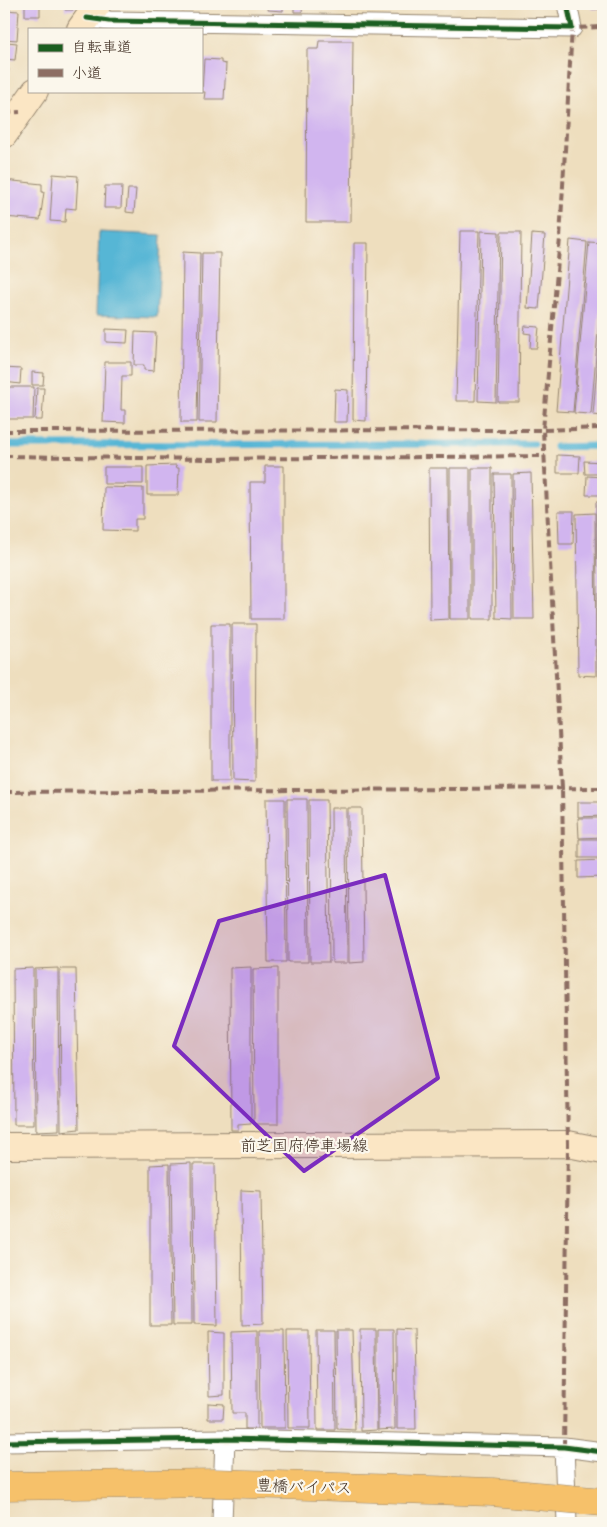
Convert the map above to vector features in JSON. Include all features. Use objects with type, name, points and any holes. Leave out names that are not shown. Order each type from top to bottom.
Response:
[{"type":"highway","name":"豊橋バイパス","points":[[4,1470],[214,1469],[498,1479],[603,1489]]},
{"type":"highway","name":"豊橋バイパス","points":[[4,1486],[235,1484],[492,1492],[603,1502]]},
{"type":"main road","points":[[4,134],[34,92]]},
{"type":"main road","name":"前芝国府停車場線","points":[[4,1146],[568,1144],[603,1151]]},
{"type":"street","points":[[88,17],[110,21],[572,28],[566,4]]},
{"type":"street","points":[[222,1523],[225,1439]]},
{"type":"street","points":[[4,1442],[225,1439],[564,1447],[603,1452]]},
{"type":"street","points":[[564,1447],[567,1523]]},
{"type":"highlighted area","points":[[385,875],[438,1078],[304,1171],[174,1046],[219,921]]},
{"type":"water","points":[[99,232],[161,235],[157,317],[96,315]]},
{"type":"building","points":[[25,4],[40,4],[40,16],[25,16]]},
{"type":"building","points":[[65,4],[78,4],[73,10],[65,10]]},
{"type":"building","points":[[268,4],[283,4],[283,11],[268,10]]},
{"type":"building","points":[[294,4],[303,4],[302,12],[294,12]]},
{"type":"building","points":[[591,4],[603,4],[603,9],[591,9]]},
{"type":"building","points":[[4,10],[19,11],[17,40],[4,39]]},
{"type":"building","points":[[319,41],[353,41],[351,222],[306,222],[307,49],[318,49]]},
{"type":"building","points":[[7,42],[17,43],[15,60],[5,59]]},
{"type":"building","points":[[204,59],[221,60],[221,63],[226,64],[224,99],[204,99],[205,92],[202,92]]},
{"type":"building","points":[[4,68],[9,69],[5,92],[4,92]]},
{"type":"building","points":[[53,174],[78,176],[76,209],[66,208],[65,222],[50,221]]},
{"type":"building","points":[[4,180],[42,184],[42,192],[44,192],[40,220],[4,217]]},
{"type":"building","points":[[105,186],[122,186],[121,208],[104,208]]},
{"type":"building","points":[[128,189],[136,189],[134,213],[126,212]]},
{"type":"building","points":[[460,231],[479,231],[475,401],[456,401]]},
{"type":"building","points":[[481,231],[499,232],[496,402],[478,401]]},
{"type":"building","points":[[501,232],[521,232],[519,402],[498,402]]},
{"type":"building","points":[[532,234],[545,235],[539,309],[527,308]]},
{"type":"building","points":[[570,240],[587,242],[573,412],[556,411]]},
{"type":"building","points":[[589,242],[603,243],[603,273],[591,414],[574,413]]},
{"type":"building","points":[[354,243],[368,243],[366,421],[353,420]]},
{"type":"building","points":[[183,252],[200,253],[197,422],[181,422]]},
{"type":"building","points":[[202,253],[220,253],[217,422],[199,422]]},
{"type":"building","points":[[603,309],[603,416],[593,415]]},
{"type":"building","points":[[525,326],[539,327],[537,348],[530,348],[531,334],[524,333]]},
{"type":"building","points":[[106,329],[128,330],[127,343],[106,342]]},
{"type":"building","points":[[135,332],[156,333],[154,371],[144,370],[144,365],[134,365]]},
{"type":"building","points":[[105,362],[131,362],[131,376],[122,376],[121,410],[125,410],[125,423],[103,422]]},
{"type":"building","points":[[4,368],[21,369],[20,384],[4,382]]},
{"type":"building","points":[[32,372],[44,373],[43,385],[32,385]]},
{"type":"building","points":[[8,387],[34,387],[33,419],[8,419]]},
{"type":"building","points":[[37,388],[44,388],[42,420],[35,420]]},
{"type":"building","points":[[335,389],[348,390],[347,422],[334,422]]},
{"type":"building","points":[[557,455],[580,456],[579,473],[557,473]]},
{"type":"building","points":[[584,461],[603,462],[603,474],[585,474]]},
{"type":"building","points":[[176,465],[179,468],[178,495],[147,495],[147,466]]},
{"type":"building","points":[[265,466],[284,466],[284,619],[251,619],[250,482],[265,482]]},
{"type":"building","points":[[104,467],[143,467],[143,484],[104,484]]},
{"type":"building","points":[[429,468],[448,468],[449,619],[430,620]]},
{"type":"building","points":[[450,468],[470,468],[470,619],[450,619]]},
{"type":"building","points":[[472,468],[492,468],[492,619],[472,619]]},
{"type":"building","points":[[531,473],[534,619],[514,619],[513,474]]},
{"type":"building","points":[[494,474],[511,474],[512,619],[496,618]]},
{"type":"building","points":[[587,476],[603,477],[603,495],[586,495]]},
{"type":"building","points":[[104,487],[143,488],[143,519],[135,519],[135,531],[103,530]]},
{"type":"building","points":[[596,502],[603,502],[603,675],[598,676]]},
{"type":"building","points":[[558,511],[574,511],[573,544],[559,544]]},
{"type":"building","points":[[595,513],[596,676],[578,675],[576,514]]},
{"type":"building","points":[[211,624],[230,624],[230,781],[211,781]]},
{"type":"building","points":[[232,624],[256,624],[255,782],[233,781]]},
{"type":"building","points":[[266,799],[285,799],[286,962],[268,962]]},
{"type":"building","points":[[287,799],[307,799],[308,962],[288,962]]},
{"type":"building","points":[[309,800],[327,800],[329,962],[310,962]]},
{"type":"building","points":[[578,802],[603,802],[603,816],[578,817]]},
{"type":"building","points":[[331,808],[346,808],[347,963],[332,963]]},
{"type":"building","points":[[348,808],[362,808],[364,962],[349,963]]},
{"type":"building","points":[[578,818],[603,818],[603,837],[579,838]]},
{"type":"building","points":[[579,839],[603,839],[603,858],[579,858]]},
{"type":"building","points":[[603,860],[603,877],[578,878],[578,861]]},
{"type":"building","points":[[251,967],[251,1124],[238,1125],[238,1130],[231,1130],[230,968]]},
{"type":"building","points":[[33,968],[34,1125],[14,1125],[13,969]]},
{"type":"building","points":[[58,968],[59,1130],[36,1131],[35,969]]},
{"type":"building","points":[[278,968],[278,1124],[254,1124],[253,969]]},
{"type":"building","points":[[60,969],[76,969],[79,1129],[61,1131]]},
{"type":"building","points":[[191,1163],[192,1325],[173,1325],[171,1164]]},
{"type":"building","points":[[169,1164],[171,1325],[150,1325],[150,1165]]},
{"type":"building","points":[[193,1164],[215,1164],[217,1326],[194,1325]]},
{"type":"building","points":[[241,1190],[261,1191],[263,1324],[242,1325]]},
{"type":"building","points":[[360,1329],[376,1329],[377,1430],[361,1431]]},
{"type":"building","points":[[378,1329],[394,1329],[395,1429],[378,1430]]},
{"type":"building","points":[[397,1329],[414,1330],[416,1429],[397,1429]]},
{"type":"building","points":[[316,1330],[334,1330],[335,1430],[317,1430]]},
{"type":"building","points":[[336,1330],[352,1330],[355,1430],[337,1429]]},
{"type":"building","points":[[257,1331],[257,1429],[245,1429],[245,1413],[232,1413],[231,1332]]},
{"type":"building","points":[[259,1331],[284,1331],[285,1428],[260,1428]]},
{"type":"building","points":[[287,1331],[309,1331],[310,1428],[288,1428]]},
{"type":"building","points":[[208,1332],[224,1333],[224,1395],[209,1396]]},
{"type":"building","points":[[208,1403],[224,1404],[223,1419],[208,1419]]},
{"type":"waterway","points":[[4,445],[534,444]]},
{"type":"waterway","points":[[556,447],[597,446],[603,449]]},
{"type":"marked path","points":[[564,1447],[568,1144],[562,788],[543,430],[560,238],[572,28],[603,27]]},
{"type":"marked path","points":[[4,113],[20,112]]},
{"type":"marked path","points":[[4,431],[543,430],[603,428]]},
{"type":"marked path","points":[[4,456],[206,459],[545,456]]},
{"type":"marked path","points":[[4,792],[603,788]]},
{"type":"cycle path","points":[[87,18],[109,21],[572,28],[567,4]]},
{"type":"cycle path","points":[[4,1442],[225,1439],[564,1447],[603,1452]]}]
